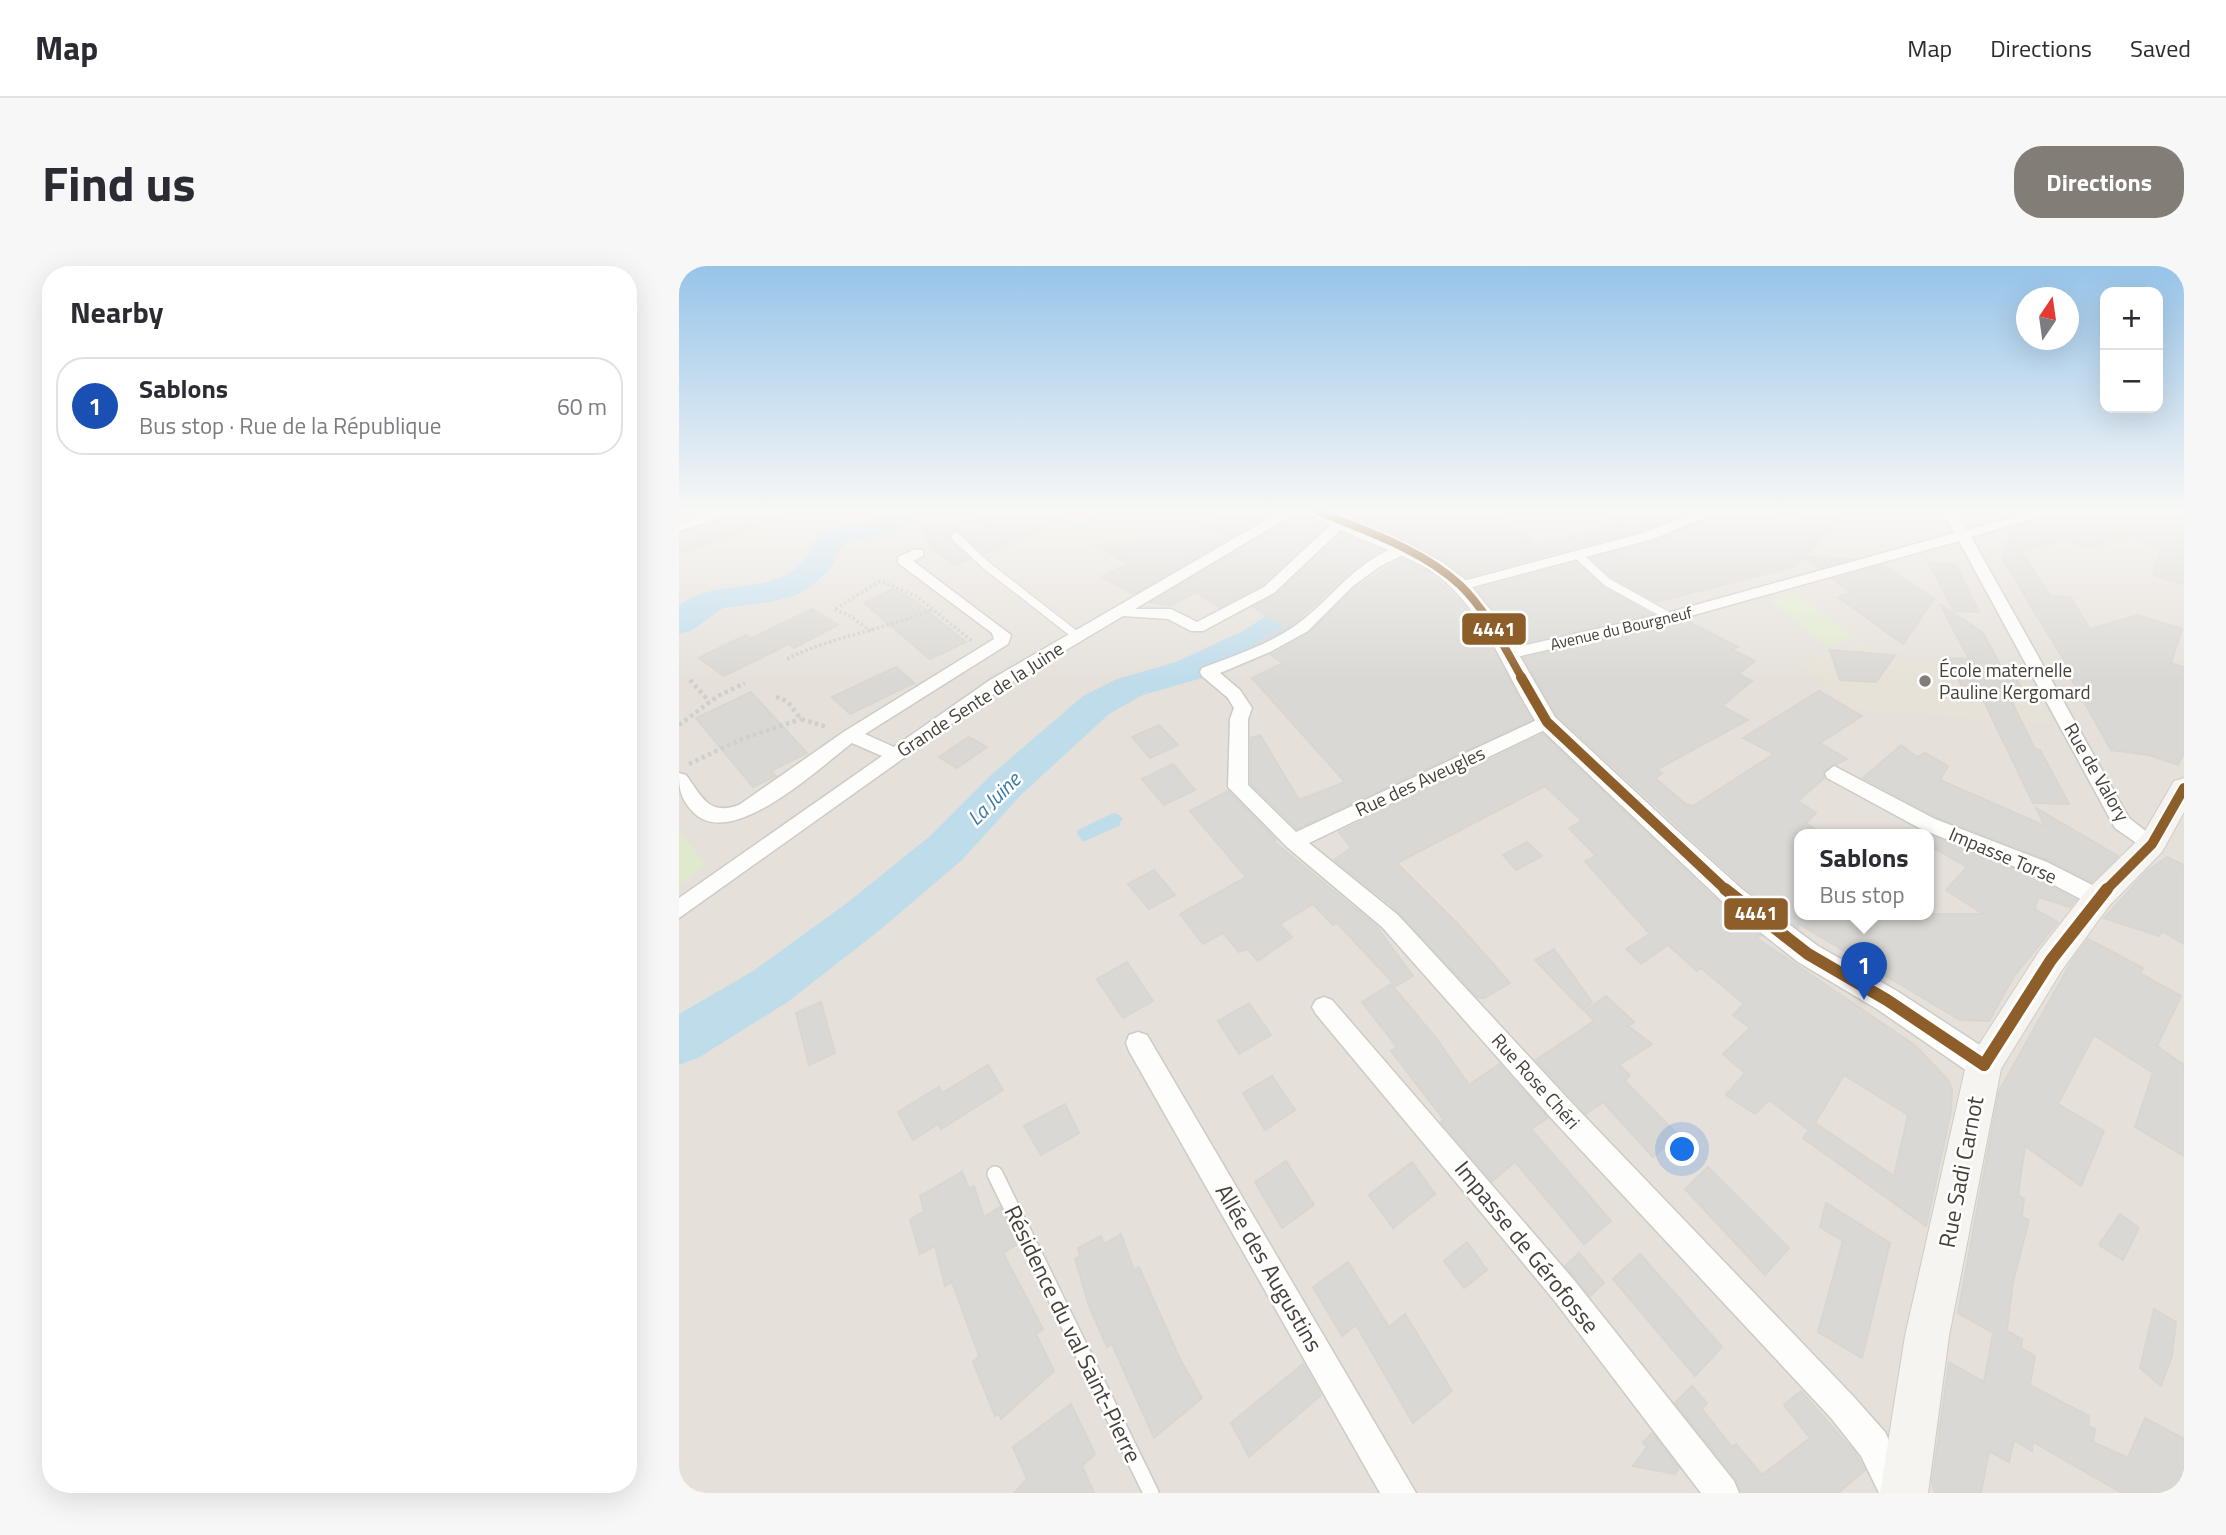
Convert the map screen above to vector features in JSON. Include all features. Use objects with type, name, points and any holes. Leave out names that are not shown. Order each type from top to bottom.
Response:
[{"type":"main road","name":"Rue Sadi Carnot","points":[[1904,1493],[1927,1336],[1984,1065],[2051,960],[2098,898],[2152,844],[2184,788]]},
{"type":"street","points":[[679,780],[705,813],[715,818],[728,818],[746,810],[851,735],[1002,641],[1003,635],[998,630],[912,566]]},
{"type":"street","name":"Grande Sente de la Juine","points":[[679,909],[996,684],[1196,566]]},
{"type":"street","points":[[1119,611],[1141,615],[1171,614],[1197,628],[1269,590],[1299,566]]},
{"type":"street","name":"Rue Rose Chéri","points":[[1371,566],[1348,583],[1302,628],[1264,649],[1207,673],[1234,694],[1243,708],[1239,719],[1238,787],[1294,842],[1390,921],[1561,1110],[1842,1407],[1873,1444],[1896,1493]]},
{"type":"street","points":[[1431,566],[1461,586],[1478,603],[1547,722],[1734,897],[1808,954],[1887,1000],[1984,1065]]},
{"type":"street","points":[[1461,586],[1536,566]]},
{"type":"street","name":"Avenue du Bourgneuf","points":[[1508,654],[1670,617],[1853,566]]},
{"type":"street","name":"Rue de Valory","points":[[1979,566],[2059,705],[2122,823],[2152,844]]},
{"type":"street","name":"Rue des Aveugles","points":[[1294,842],[1547,722]]},
{"type":"street","points":[[851,735],[896,755]]},
{"type":"street","name":"Impasse Torse","points":[[1834,773],[1893,807],[2040,867],[2098,898]]},
{"type":"street","name":"Impasse de Gérofosse","points":[[1324,1007],[1564,1290],[1722,1493]]},
{"type":"street","name":"Allée des Augustins","points":[[1138,1043],[1399,1493]]},
{"type":"lane","points":[[987,566],[1077,636]]},
{"type":"lane","points":[[1591,566],[1607,582],[1670,617]]},
{"type":"lane","name":"Résidence du val Saint-Pierre","points":[[995,1174],[1151,1493]]},
{"type":"path","points":[[871,631],[847,614],[834,610],[880,581],[899,585],[972,642]]},
{"type":"path","points":[[787,659],[813,646],[871,631],[931,610],[954,597]]},
{"type":"path","points":[[690,680],[709,701]]},
{"type":"path","points":[[679,725],[709,701],[745,683]]},
{"type":"path","points":[[776,697],[787,701],[801,719],[827,727]]},
{"type":"path","points":[[679,769],[712,751],[801,719]]},
{"type":"shaded area","points":[[679,566],[2184,566],[2184,1493],[679,1493]]},
{"type":"shaded area","name":"École maternelle Pauline Kergomard","points":[[1863,642],[1886,659],[2021,668],[2052,724],[1854,709],[1799,663]]},
{"type":"green space","points":[[1797,594],[1854,637],[1826,646],[1771,601]]},
{"type":"green space","points":[[679,830],[707,865],[679,885]]},
{"type":"water","points":[[1113,813],[1123,820],[1119,822],[1121,825],[1083,842],[1076,831]]},
{"type":"building","points":[[1123,566],[1181,566],[1134,594],[1102,577]]},
{"type":"building","points":[[1211,566],[1282,566],[1262,585],[1220,607],[1195,592],[1171,606],[1151,602]]},
{"type":"building","points":[[1306,566],[1358,566],[1294,623],[1255,644],[1284,627],[1254,607],[1276,595]]},
{"type":"building","points":[[1390,566],[1417,566],[1429,572],[1463,604],[1490,644],[1531,720],[1297,829],[1251,784],[1251,738],[1260,735],[1299,800],[1345,782],[1252,678],[1283,663],[1271,655],[1309,633],[1355,588]]},
{"type":"building","points":[[1452,566],[1506,566],[1466,577]]},
{"type":"building","points":[[1560,566],[1581,566],[1604,588],[1651,614],[1516,644],[1502,620],[1477,589]]},
{"type":"building","points":[[1600,566],[1794,566],[1657,602],[1611,577]]},
{"type":"building","points":[[1885,566],[1934,599],[1903,644],[1838,597],[1851,593],[1833,579]]},
{"type":"building","points":[[1931,566],[1956,566],[1979,612],[1954,611]]},
{"type":"building","points":[[2007,566],[2030,566],[2050,596],[2070,597],[2090,629],[2138,615],[2182,629],[2171,663],[2184,667],[2184,753],[2178,765],[2149,755],[2111,750],[2072,680],[2076,680]]},
{"type":"building","points":[[2155,566],[2184,566],[2184,584],[2153,575]]},
{"type":"building","points":[[892,589],[914,600],[966,642],[930,659],[864,603]]},
{"type":"building","points":[[1940,604],[1983,633],[2005,674],[2014,675],[2028,699],[2010,698],[2035,749],[2040,750],[2069,804],[2033,803],[1978,689],[1962,688],[1950,658],[1969,659]]},
{"type":"building","points":[[812,609],[838,625],[794,648],[789,644],[724,676],[699,658],[746,635],[751,639]]},
{"type":"building","points":[[1685,620],[1738,647],[1731,649],[1755,661],[1738,674],[1752,681],[1722,706],[1748,720],[1656,770],[1663,773],[1655,778],[1687,805],[1693,806],[1774,754],[1743,738],[1819,691],[1862,716],[1820,743],[1847,759],[1823,771],[1824,778],[1798,801],[1816,813],[1806,823],[1815,829],[1794,829],[1794,920],[1934,920],[1934,914],[1983,914],[1946,890],[1967,867],[1934,848],[1934,837],[2032,876],[2076,900],[2070,907],[2039,897],[2034,909],[2058,922],[2014,976],[1989,1021],[1960,1020],[1799,924],[1798,928],[1745,888],[1557,715],[1524,658]]},
{"type":"building","points":[[1830,650],[1895,655],[1876,682],[1840,680]]},
{"type":"building","points":[[896,667],[914,683],[850,714],[832,697]]},
{"type":"building","points":[[751,692],[807,753],[771,771],[776,776],[753,787],[696,718]]},
{"type":"building","points":[[1159,725],[1178,745],[1150,758],[1132,737]]},
{"type":"building","points":[[1543,734],[1723,906],[1761,936],[1755,937],[1916,1046],[1948,1080],[1952,1089],[1951,1111],[1926,1226],[1803,1138],[1809,1130],[1769,1100],[1755,1114],[1726,1095],[1745,1073],[1723,1054],[1750,1028],[1733,1015],[1744,1004],[1701,968],[1697,971],[1668,945],[1641,964],[1626,949],[1650,934],[1585,861],[1596,856],[1569,828],[1582,821],[1545,786],[1397,863],[1458,924],[1510,983],[1484,998],[1478,998],[1391,905],[1334,860],[1351,848],[1339,832]],"holes":[[[1844,1075],[1908,1115],[1894,1176],[1815,1123]]]},
{"type":"building","points":[[969,737],[987,747],[957,768],[939,757]]},
{"type":"building","points":[[1901,745],[1917,757],[1925,753],[1948,766],[1940,780],[2045,826],[2036,808],[2118,856],[2092,882],[2048,860],[1936,817],[1863,778]]},
{"type":"building","points":[[1173,764],[1195,790],[1164,805],[1142,779]]},
{"type":"building","points":[[1228,791],[1276,840],[1273,841],[1375,925],[1413,976],[1396,986],[1337,923],[1333,925],[1313,904],[1280,924],[1292,937],[1258,961],[1247,949],[1239,952],[1223,933],[1203,944],[1180,914],[1246,877],[1190,811]]},
{"type":"building","points":[[1527,842],[1542,856],[1516,870],[1503,855]]},
{"type":"building","points":[[2167,857],[2184,865],[2184,944],[2162,931],[2159,936],[2104,918],[2146,872]]},
{"type":"building","points":[[1154,870],[1175,895],[1149,909],[1128,884]]},
{"type":"building","points":[[2088,939],[2143,968],[2140,973],[2181,996],[2157,1046],[2184,1065],[2184,1156],[2135,1127],[2153,1073],[2094,1035],[2058,1104],[2104,1131],[2081,1186],[2025,1146],[2018,1195],[2024,1199],[2022,1217],[2029,1220],[2013,1282],[2007,1331],[2022,1339],[2021,1348],[2035,1356],[2030,1385],[2089,1416],[2088,1426],[2095,1429],[2093,1442],[2128,1458],[2145,1418],[2184,1439],[2184,1493],[2122,1493],[2033,1442],[2032,1451],[2014,1440],[2009,1462],[1989,1451],[1981,1493],[1935,1493],[1932,1482],[1949,1362],[1984,1382],[1993,1333],[1958,1313],[1999,1091],[2073,959]]},
{"type":"building","points":[[1554,949],[1592,1002],[1583,1010],[1535,960]]},
{"type":"building","points":[[1127,962],[1153,1001],[1123,1018],[1097,979]]},
{"type":"building","points":[[1391,984],[1436,1038],[1469,1085],[1499,1064],[1548,1118],[1531,1129],[1611,1221],[1584,1244],[1515,1162],[1492,1181],[1441,1122],[1444,1120],[1391,1051],[1397,1047],[1362,1002]]},
{"type":"building","points":[[1606,996],[1634,1022],[1628,1026],[1652,1044],[1619,1065],[1630,1075],[1625,1081],[1678,1135],[1653,1157],[1603,1102],[1586,1114],[1536,1060],[1594,1021],[1585,1011]]},
{"type":"building","points":[[821,1002],[835,1053],[809,1065],[796,1013]]},
{"type":"building","points":[[1249,1003],[1271,1035],[1239,1054],[1218,1021]]},
{"type":"building","points":[[988,1065],[1003,1090],[941,1129],[938,1124],[913,1140],[898,1112],[939,1087],[942,1093]]},
{"type":"building","points":[[1272,1076],[1295,1110],[1265,1130],[1243,1093]]},
{"type":"building","points":[[1065,1104],[1079,1133],[1041,1155],[1024,1126]]},
{"type":"building","points":[[1286,1161],[1314,1205],[1282,1228],[1255,1182]]},
{"type":"building","points":[[1412,1162],[1435,1194],[1393,1228],[1369,1195]]},
{"type":"building","points":[[1708,1167],[1789,1248],[1765,1275],[1685,1189]]},
{"type":"building","points":[[962,1172],[969,1189],[974,1186],[984,1217],[1000,1207],[1009,1226],[1016,1245],[1003,1253],[1043,1329],[1036,1334],[1054,1371],[1001,1419],[999,1414],[995,1416],[973,1362],[979,1356],[952,1282],[945,1286],[935,1246],[920,1254],[910,1220],[924,1211],[920,1196]]},
{"type":"building","points":[[1826,1203],[1890,1243],[1862,1358],[1818,1332],[1843,1241],[1820,1227]]},
{"type":"building","points":[[2120,1214],[2139,1228],[2123,1260],[2099,1245]]},
{"type":"building","points":[[1121,1234],[1134,1270],[1139,1267],[1180,1359],[1202,1398],[1154,1438],[1112,1344],[1107,1347],[1089,1306],[1075,1259],[1080,1256],[1078,1248],[1101,1236],[1104,1244]]},
{"type":"building","points":[[1467,1242],[1487,1270],[1464,1288],[1444,1261]]},
{"type":"building","points":[[1579,1253],[1604,1283],[1590,1296],[1565,1266]]},
{"type":"building","points":[[1640,1254],[1722,1347],[1695,1376],[1613,1279]]},
{"type":"building","points":[[1348,1262],[1389,1327],[1405,1314],[1452,1391],[1413,1423],[1356,1325],[1342,1336],[1313,1287]]},
{"type":"building","points":[[2154,1309],[2176,1322],[2172,1356],[2161,1386],[2140,1368]]},
{"type":"building","points":[[1303,1364],[1321,1395],[1249,1457],[1231,1423]]},
{"type":"building","points":[[1692,1386],[1707,1403],[1702,1409],[1732,1447],[1736,1444],[1762,1475],[1810,1438],[1784,1405],[1801,1391],[1855,1453],[1865,1470],[1838,1493],[1741,1493],[1736,1479],[1675,1403]]},
{"type":"building","points":[[1071,1404],[1095,1454],[1082,1466],[1094,1493],[1014,1493],[1027,1479],[1013,1447]]},
{"type":"building","points":[[1652,1433],[1679,1468],[1675,1474],[1633,1466],[1647,1447],[1643,1442]]},
{"type":"waterway","points":[[679,624],[711,601],[785,588],[800,580],[816,566]]},
{"type":"waterway","name":"La Juine","points":[[679,1041],[771,986],[864,916],[946,848],[1006,785],[1096,705],[1130,687],[1189,670],[1257,637],[1285,618],[1315,576]]},
{"type":"transit line","name":"4441","points":[[1436,566],[1461,586],[1490,622],[1547,722],[1661,831],[1734,897],[1808,954],[1887,1000],[1984,1065]]},
{"type":"transit line","name":"4441","points":[[1984,1065],[2051,960],[2098,898],[2152,844],[2184,788]]},
{"type":"place","name":"École maternelle Pauline Kergomard","points":[[1925,681]]},
{"type":"place","name":"Sablons","points":[[1864,1000]]}]
